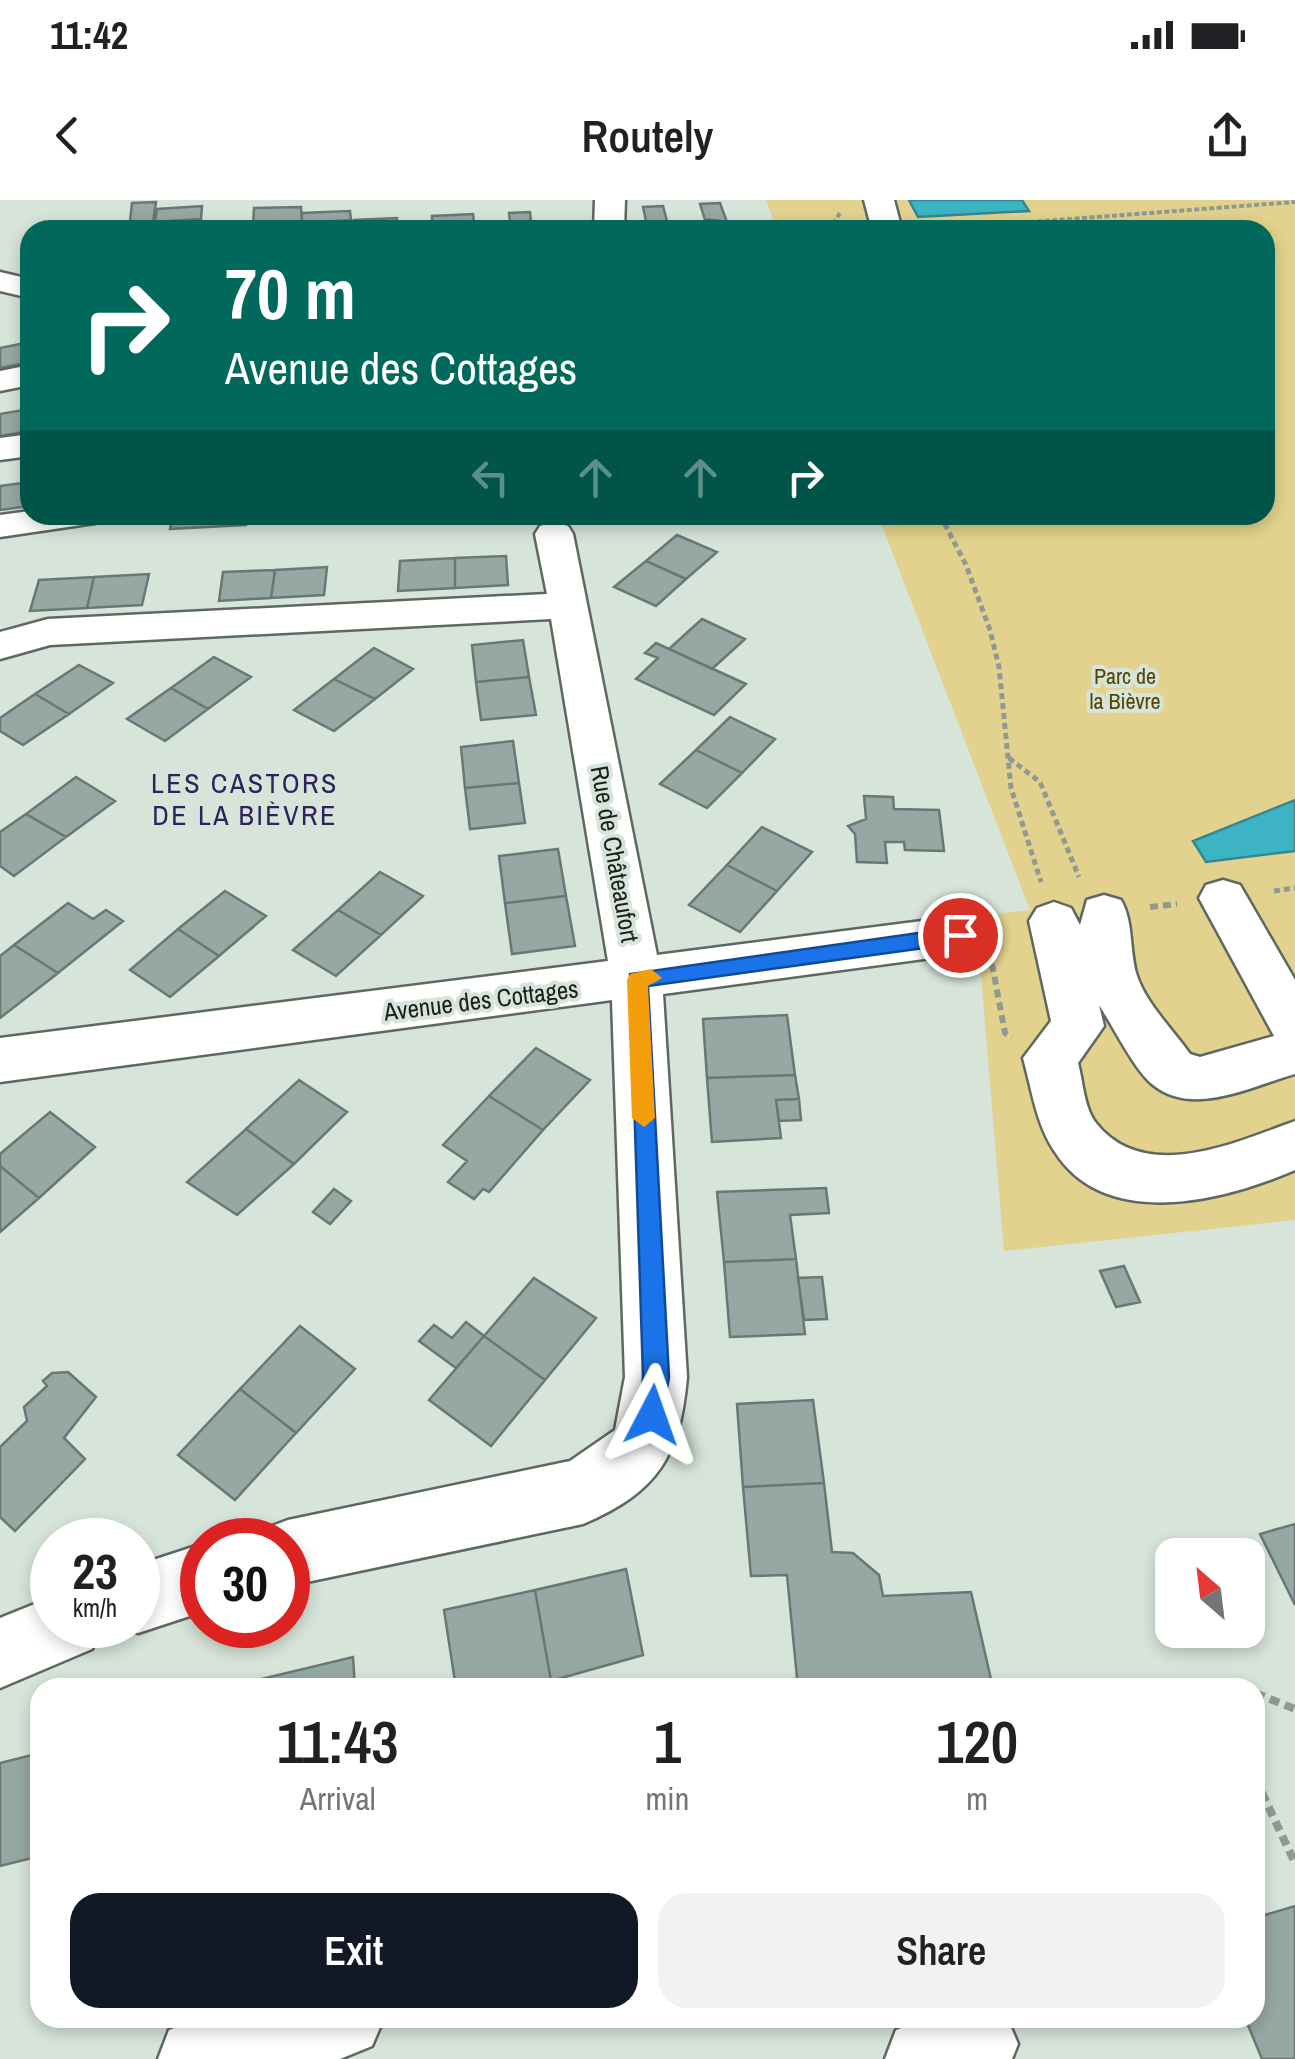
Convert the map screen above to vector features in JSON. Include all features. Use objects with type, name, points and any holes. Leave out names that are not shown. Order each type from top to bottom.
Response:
[{"type":"street","name":"Rue de Châteaufort","points":[[310,1548],[583,1491],[639,1451],[652,1415],[656,1377],[637,980],[554,534]]},
{"type":"street","points":[[0,646],[48,632],[569,604]]},
{"type":"street","points":[[1222,898],[1295,1028]]},
{"type":"street","points":[[1079,904],[1105,952],[1115,988],[1171,1069],[1198,1080],[1295,1052]]},
{"type":"street","points":[[1079,904],[1078,1026],[1050,1058],[1074,1137],[1103,1165],[1161,1180],[1219,1174],[1295,1145]]},
{"type":"street","name":"Avenue des Cottages","points":[[0,1060],[637,980],[956,935]]},
{"type":"street","points":[[0,1653],[30,1641]]},
{"type":"street","points":[[198,2059],[308,2028]]},
{"type":"path","points":[[1057,220],[1295,202]]},
{"type":"path","points":[[945,525],[966,565],[990,630],[1011,788],[1079,904]]},
{"type":"path","points":[[1008,757],[1040,782],[1079,904]]},
{"type":"path","points":[[956,935],[957,957],[990,953],[1005,1033],[1050,1058]]},
{"type":"path","points":[[1265,1697],[1295,1709]]},
{"type":"path","points":[[1265,1799],[1295,1863]]},
{"type":"green space","name":"Parc de la Bièvre","points":[[766,200],[1295,200],[1295,1220],[1004,1251],[976,916],[1030,910],[882,525],[1275,525],[1275,220],[773,220]]},
{"type":"water","points":[[909,200],[1022,200],[1029,211],[918,217]]},
{"type":"water","points":[[1295,800],[1295,851],[1206,862],[1193,841]]},
{"type":"building","points":[[156,202],[153,220],[130,220],[132,203]]},
{"type":"building","points":[[720,203],[726,220],[705,220],[700,204]]},
{"type":"building","points":[[202,206],[201,219],[155,220],[157,209]]},
{"type":"building","points":[[663,206],[667,220],[646,220],[643,207]]},
{"type":"building","points":[[301,207],[302,220],[253,220],[254,208]]},
{"type":"building","points":[[350,211],[351,220],[302,220],[302,213]]},
{"type":"building","points":[[530,212],[531,220],[510,220],[509,213]]},
{"type":"building","points":[[473,214],[474,220],[432,220],[432,216]]},
{"type":"building","points":[[20,344],[20,364],[0,368],[0,348]]},
{"type":"building","points":[[20,411],[20,433],[0,436],[0,414]]},
{"type":"building","points":[[20,483],[20,507],[0,510],[0,486]]},
{"type":"building","points":[[171,525],[246,525],[170,529]]},
{"type":"building","points":[[677,535],[717,552],[686,579],[646,561]]},
{"type":"building","points":[[506,556],[508,585],[455,588],[455,558]]},
{"type":"building","points":[[455,558],[455,588],[398,591],[400,561]]},
{"type":"building","points":[[646,561],[686,579],[656,606],[614,587]]},
{"type":"building","points":[[327,567],[324,595],[271,598],[275,570]]},
{"type":"building","points":[[275,570],[271,598],[219,601],[223,572]]},
{"type":"building","points":[[149,574],[142,605],[87,608],[94,577]]},
{"type":"building","points":[[94,577],[87,608],[30,611],[39,580]]},
{"type":"building","points":[[702,619],[745,639],[712,669],[669,649]]},
{"type":"building","points":[[523,640],[529,677],[476,682],[472,645]]},
{"type":"building","points":[[656,643],[746,684],[714,715],[636,679],[658,658],[645,653]]},
{"type":"building","points":[[374,648],[413,669],[375,699],[334,679]]},
{"type":"building","points":[[214,657],[251,677],[208,709],[171,688]]},
{"type":"building","points":[[79,665],[113,683],[69,714],[35,694]]},
{"type":"building","points":[[529,677],[536,715],[481,720],[476,682]]},
{"type":"building","points":[[334,679],[375,699],[334,731],[294,710]]},
{"type":"building","points":[[171,688],[208,709],[165,741],[127,719]]},
{"type":"building","points":[[35,694],[69,714],[23,745],[0,731],[0,718]]},
{"type":"building","points":[[730,717],[775,739],[742,773],[696,750]]},
{"type":"building","points":[[513,741],[519,783],[465,788],[461,747]]},
{"type":"building","points":[[696,750],[742,773],[707,808],[660,784]]},
{"type":"building","points":[[76,777],[115,801],[66,837],[26,814]]},
{"type":"building","points":[[519,783],[525,823],[470,829],[465,788]]},
{"type":"building","points":[[864,796],[893,797],[894,809],[939,810],[944,851],[905,850],[904,842],[885,842],[887,863],[857,862],[855,834],[848,826],[866,819]]},
{"type":"building","points":[[26,814],[66,837],[14,876],[0,866],[0,832]]},
{"type":"building","points":[[762,827],[812,852],[777,891],[727,865]]},
{"type":"building","points":[[558,849],[566,896],[505,903],[499,856]]},
{"type":"building","points":[[727,865],[777,891],[740,932],[689,905]]},
{"type":"building","points":[[380,872],[423,896],[381,935],[338,910]]},
{"type":"building","points":[[225,891],[266,916],[219,956],[178,929]]},
{"type":"building","points":[[566,896],[575,946],[512,954],[505,903]]},
{"type":"building","points":[[68,903],[93,919],[106,910],[123,921],[58,973],[14,945]]},
{"type":"building","points":[[338,910],[381,935],[336,976],[293,950]]},
{"type":"building","points":[[178,929],[219,956],[170,997],[130,970]]},
{"type":"building","points":[[14,945],[58,973],[0,1018],[0,956]]},
{"type":"building","points":[[787,1015],[795,1075],[707,1078],[703,1019]]},
{"type":"building","points":[[536,1048],[590,1080],[543,1130],[489,1096]]},
{"type":"building","points":[[795,1075],[799,1099],[776,1100],[781,1138],[712,1142],[707,1078]]},
{"type":"building","points":[[299,1080],[347,1112],[294,1164],[246,1129]]},
{"type":"building","points":[[489,1096],[543,1130],[489,1192],[483,1189],[474,1199],[448,1182],[467,1161],[443,1145]]},
{"type":"building","points":[[799,1099],[801,1120],[779,1121],[776,1100]]},
{"type":"building","points":[[50,1112],[95,1147],[39,1198],[0,1166],[0,1154]]},
{"type":"building","points":[[246,1129],[294,1164],[237,1215],[187,1182]]},
{"type":"building","points":[[0,1166],[39,1198],[0,1232]]},
{"type":"building","points":[[826,1188],[829,1213],[790,1215],[796,1259],[724,1262],[717,1192]]},
{"type":"building","points":[[334,1189],[351,1201],[330,1224],[313,1212]]},
{"type":"building","points":[[796,1259],[805,1334],[730,1337],[724,1262]]},
{"type":"building","points":[[1124,1266],[1140,1302],[1116,1307],[1100,1271]]},
{"type":"building","points":[[822,1277],[827,1319],[804,1320],[798,1278]]},
{"type":"building","points":[[534,1278],[596,1318],[545,1380],[484,1336]]},
{"type":"building","points":[[466,1322],[484,1336],[456,1368],[419,1341],[434,1325],[452,1338]]},
{"type":"building","points":[[300,1326],[355,1369],[296,1433],[240,1389]]},
{"type":"building","points":[[484,1336],[545,1380],[491,1446],[429,1400]]},
{"type":"building","points":[[68,1372],[96,1397],[64,1438],[85,1459],[15,1531],[0,1517],[0,1447],[27,1421],[24,1407],[47,1386],[43,1381],[52,1373]]},
{"type":"building","points":[[240,1389],[296,1433],[235,1500],[178,1455]]},
{"type":"building","points":[[813,1400],[824,1483],[743,1487],[737,1404]]},
{"type":"building","points":[[824,1483],[832,1552],[853,1553],[879,1575],[883,1596],[971,1592],[991,1678],[797,1678],[787,1575],[751,1576],[743,1487]]},
{"type":"building","points":[[1295,1524],[1295,1605],[1265,1538],[1260,1534]]},
{"type":"building","points":[[626,1569],[643,1655],[550,1678],[535,1590]]},
{"type":"building","points":[[535,1590],[550,1678],[454,1678],[444,1610]]},
{"type":"building","points":[[353,1657],[354,1678],[266,1678]]},
{"type":"building","points":[[30,1756],[30,1858],[0,1866],[0,1763]]},
{"type":"building","points":[[1295,1906],[1295,2059],[1262,2059],[1249,2028],[1265,2028],[1265,1915]]},
{"type":"slow traffic","points":[[644,1118],[637,980],[651,978]]},
{"type":"district","name":"LES CASTORS DE LA BIÈVRE","points":[[245,799]]},
{"type":"route","points":[[652,1415],[656,1377],[637,980],[960,935]]}]
